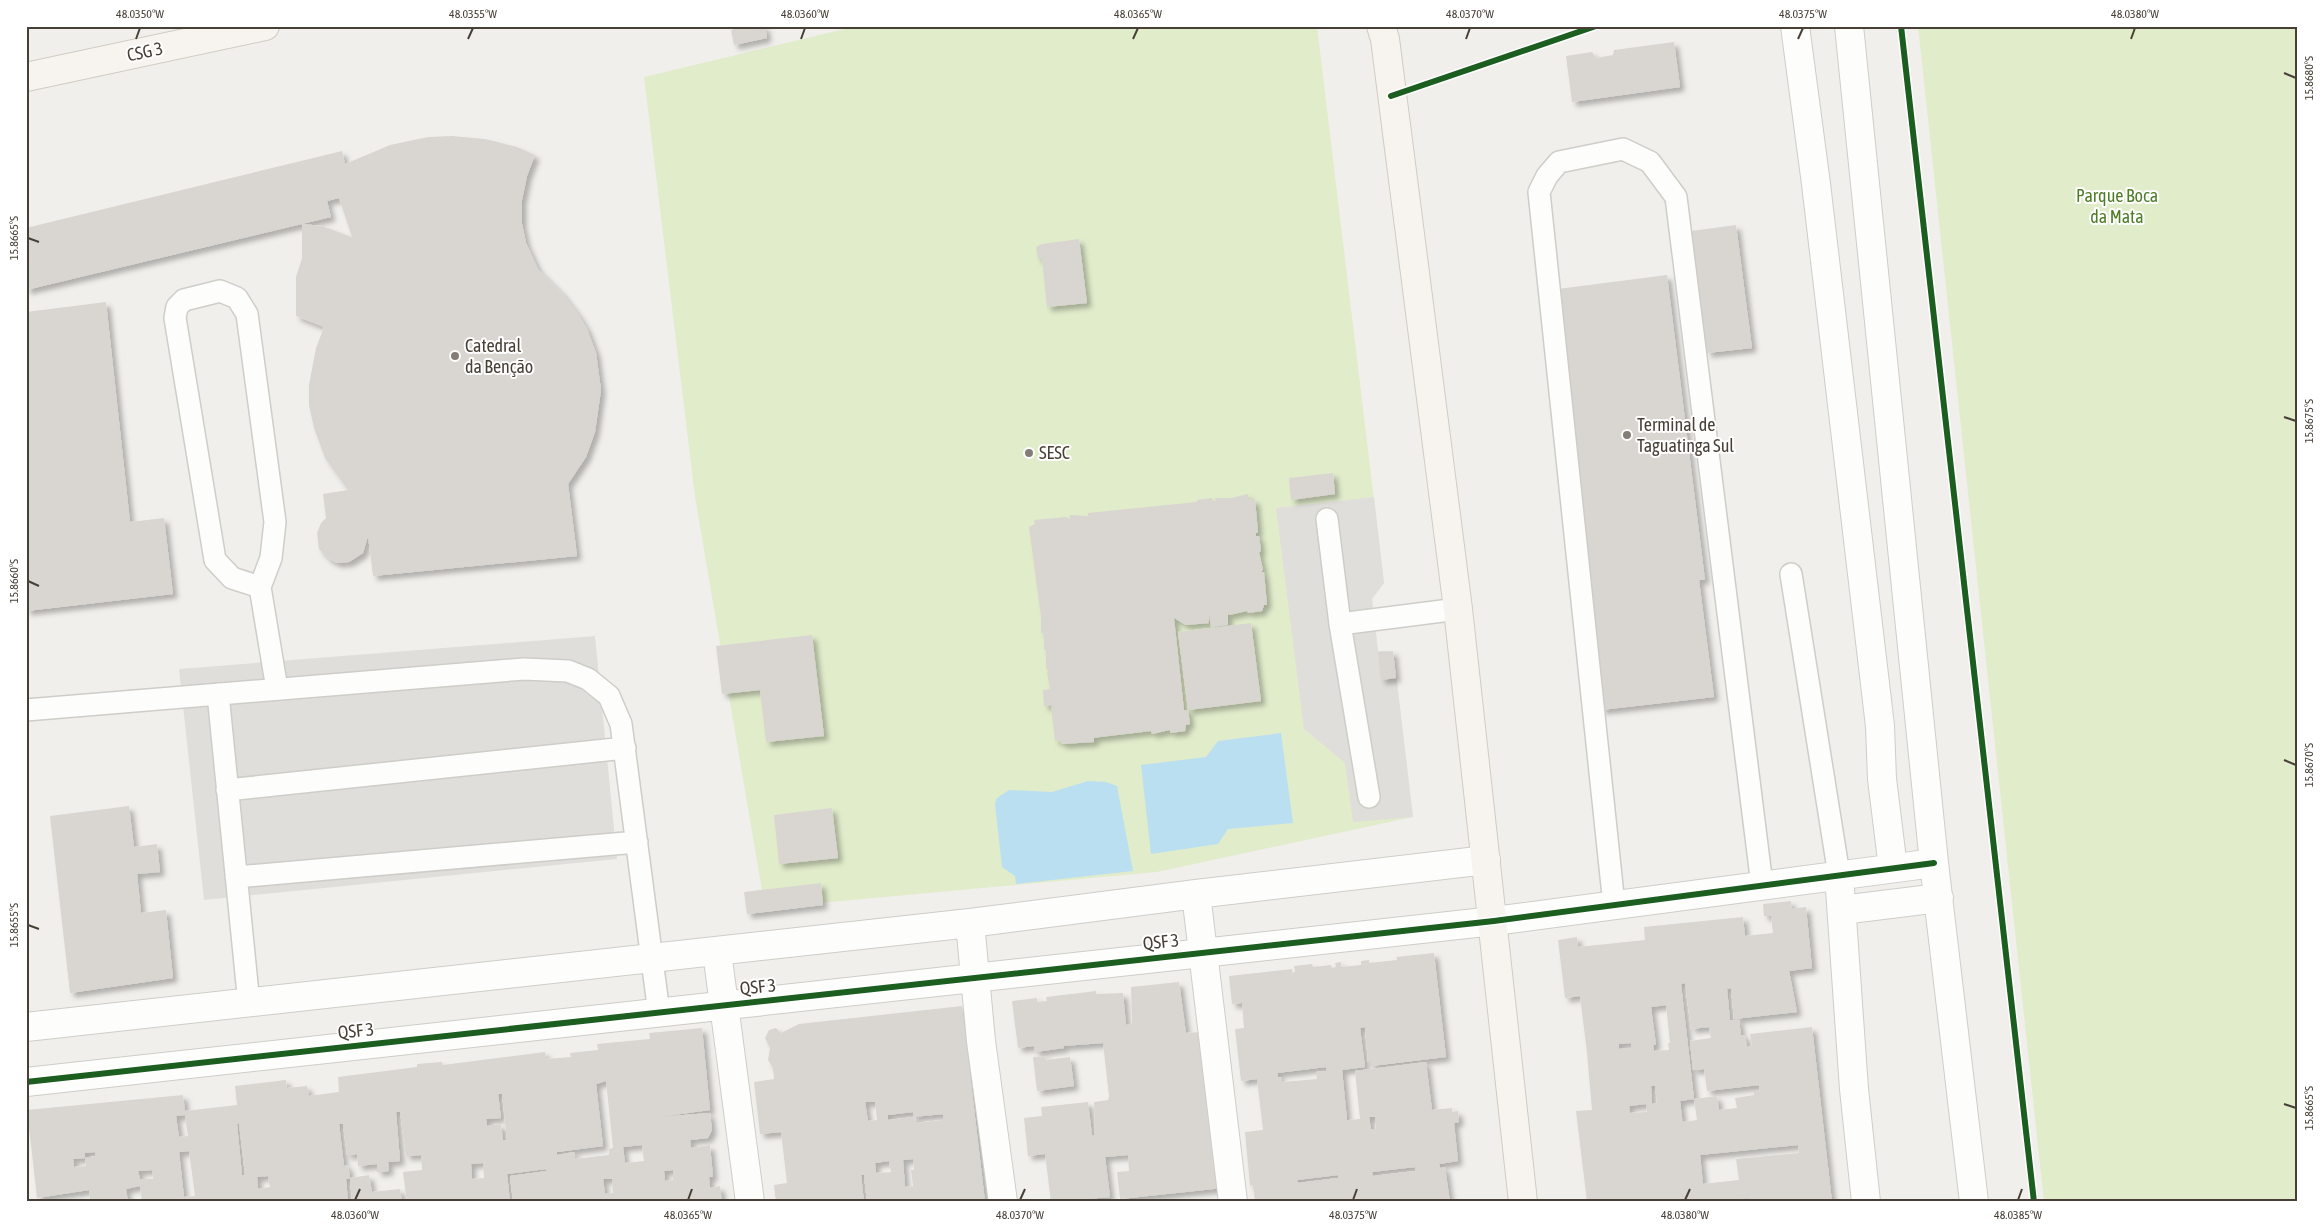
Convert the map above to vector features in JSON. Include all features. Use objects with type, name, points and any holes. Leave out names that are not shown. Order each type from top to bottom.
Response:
[{"type":"street","name":"CSG 3","points":[[26,77],[265,26]]},
{"type":"street","points":[[1795,26],[1880,726],[1882,779],[1893,868]]},
{"type":"street","points":[[1849,26],[1934,863],[1974,1202]]},
{"type":"street","points":[[1385,31],[1458,609],[1494,921],[1523,1202]]},
{"type":"street","points":[[26,1027],[970,924],[1196,894],[1486,860]]},
{"type":"street","name":"QSF 3","points":[[26,1082],[1494,921],[1934,863]]},
{"type":"street","points":[[1839,875],[1854,1089],[1866,1202]]},
{"type":"street","points":[[1196,894],[1234,1202]]},
{"type":"street","points":[[1842,910],[1939,898]]},
{"type":"street","points":[[970,924],[981,1041],[1003,1202]]},
{"type":"street","points":[[717,952],[750,1202]]},
{"type":"lane","points":[[1614,905],[1539,192],[1546,176],[1558,162],[1622,149],[1650,162],[1676,197],[1762,885]]},
{"type":"lane","points":[[260,587],[232,578],[215,560],[175,318],[177,307],[184,300],[220,291],[237,298],[247,314],[275,522],[271,558],[260,587],[277,689]]},
{"type":"lane","points":[[1327,519],[1340,624],[1368,797]]},
{"type":"lane","points":[[1791,574],[1839,875]]},
{"type":"lane","points":[[1340,624],[1458,609]]},
{"type":"lane","points":[[26,710],[524,670],[568,671],[588,679],[609,696],[621,724],[659,1013]]},
{"type":"lane","points":[[218,694],[249,1004]]},
{"type":"lane","points":[[228,790],[625,748]]},
{"type":"lane","points":[[236,877],[637,842]]},
{"type":"green space","name":"SESC","points":[[857,26],[1317,26],[1384,583],[1372,599],[1378,651],[1388,651],[1389,675],[1396,674],[1413,817],[1157,872],[765,908],[695,497],[644,77]]},
{"type":"green space","name":"Parque Boca da Mata","points":[[1918,26],[2297,26],[2297,1202],[2044,1202]]},
{"type":"shaded area","points":[[1374,497],[1384,583],[1372,599],[1378,651],[1388,651],[1389,675],[1396,674],[1413,817],[1353,822],[1345,763],[1304,729],[1276,508]]},
{"type":"shaded area","points":[[595,636],[617,859],[204,900],[179,669]]},
{"type":"water","points":[[1281,733],[1293,823],[1228,829],[1218,844],[1151,854],[1141,765],[1206,757],[1218,741]]},
{"type":"water","points":[[1088,781],[1106,782],[1117,786],[1133,871],[1016,884],[1015,876],[1002,867],[995,804],[997,798],[1009,790],[1052,792]]},
{"type":"building","points":[[733,26],[765,26],[767,38],[734,45],[731,30],[733,30]]},
{"type":"building","points":[[1674,42],[1680,87],[1572,102],[1566,56],[1592,52],[1596,58],[1613,55],[1614,50]]},
{"type":"building","name":"Catedral da Benção","points":[[452,136],[485,139],[517,147],[535,155],[527,176],[522,200],[522,224],[526,243],[538,269],[562,293],[578,314],[587,329],[596,353],[601,390],[595,432],[586,457],[568,484],[577,556],[373,576],[368,536],[363,553],[349,562],[337,563],[329,559],[319,549],[317,533],[321,523],[326,518],[323,494],[348,490],[325,458],[314,428],[309,405],[309,385],[316,348],[324,327],[296,316],[296,277],[302,258],[302,224],[322,226],[352,237],[339,198],[327,201],[331,217],[26,290],[26,228],[342,151],[345,164],[390,145],[428,137]]},
{"type":"building","points":[[1736,225],[1752,348],[1707,353],[1691,231]]},
{"type":"building","points":[[1079,239],[1087,303],[1047,307],[1042,259],[1038,259],[1036,247],[1042,244]]},
{"type":"building","name":"Terminal de Taguatinga Sul","points":[[1667,275],[1705,580],[1699,580],[1714,697],[1601,710],[1550,290]]},
{"type":"building","points":[[106,302],[130,522],[164,518],[173,594],[26,611],[26,312]]},
{"type":"building","points":[[1333,473],[1335,494],[1291,500],[1289,478]]},
{"type":"building","points":[[1248,494],[1248,500],[1255,499],[1258,532],[1256,536],[1259,536],[1261,551],[1259,552],[1263,570],[1261,572],[1264,572],[1267,605],[1264,605],[1262,611],[1248,613],[1247,611],[1229,615],[1228,612],[1228,625],[1211,627],[1209,614],[1209,623],[1186,625],[1174,618],[1184,710],[1188,710],[1190,724],[1186,725],[1185,731],[1170,733],[1170,730],[1152,734],[1151,731],[1100,737],[1094,738],[1094,742],[1062,744],[1059,740],[1055,741],[1051,707],[1053,705],[1044,706],[1043,690],[1050,689],[1047,672],[1049,672],[1046,668],[1046,650],[1044,650],[1044,633],[1041,633],[1041,617],[1029,527],[1035,524],[1034,520],[1066,517],[1070,519],[1070,515],[1088,516],[1088,513],[1197,502],[1197,500],[1212,498],[1212,501],[1216,501],[1215,498],[1231,498]]},
{"type":"building","points":[[1251,623],[1261,701],[1188,710],[1178,632]]},
{"type":"building","points":[[812,635],[824,736],[766,742],[760,690],[722,694],[716,646]]},
{"type":"building","points":[[1393,651],[1396,678],[1381,680],[1378,652]]},
{"type":"building","points":[[129,806],[134,847],[157,844],[160,872],[137,874],[141,913],[166,910],[173,978],[70,993],[50,816]]},
{"type":"building","points":[[832,808],[838,858],[779,864],[774,815]]},
{"type":"building","points":[[821,883],[823,905],[747,914],[744,892]]},
{"type":"building","points":[[1791,901],[1792,909],[1806,907],[1812,968],[1789,971],[1797,1012],[1734,1019],[1731,988],[1727,989],[1730,1020],[1739,1020],[1741,1035],[1745,1035],[1747,1047],[1752,1046],[1750,1034],[1812,1027],[1832,1202],[1749,1202],[1748,1198],[1740,1199],[1741,1202],[1706,1202],[1705,1200],[1691,1202],[1587,1202],[1576,1111],[1592,1110],[1587,1053],[1580,996],[1565,998],[1558,940],[1577,937],[1578,947],[1645,940],[1644,927],[1743,917],[1745,936],[1773,933],[1771,916],[1764,916],[1763,904]],"holes":[[[1685,983],[1691,1029],[1709,1027],[1711,1038],[1690,1041],[1693,1070],[1704,1069],[1707,1091],[1759,1085],[1760,1091],[1754,1091],[1754,1095],[1735,1098],[1737,1108],[1719,1110],[1717,1096],[1694,1099],[1681,984]],[[1666,1005],[1669,1050],[1654,1051],[1653,1045],[1656,1045],[1651,1007]],[[1631,1043],[1631,1048],[1619,1049],[1619,1044]],[[1651,1086],[1655,1086],[1657,1103],[1652,1104]],[[1694,1099],[1697,1120],[1683,1122],[1683,1126],[1680,1101]],[[1646,1104],[1647,1112],[1630,1113],[1629,1106]],[[1798,1145],[1799,1153],[1736,1159],[1739,1180],[1703,1184],[1700,1155]]]},
{"type":"building","points":[[1434,953],[1446,1057],[1371,1066],[1371,1062],[1368,1062],[1365,1027],[1360,1028],[1365,1067],[1342,1070],[1347,1120],[1360,1119],[1355,1071],[1426,1062],[1432,1110],[1452,1108],[1452,1112],[1458,1111],[1459,1122],[1454,1123],[1458,1161],[1439,1164],[1440,1168],[1445,1167],[1450,1202],[1255,1202],[1253,1185],[1250,1186],[1245,1132],[1263,1130],[1257,1079],[1241,1081],[1235,1029],[1244,1028],[1242,1003],[1232,1004],[1229,976],[1292,969],[1292,973],[1295,972],[1294,966],[1312,964],[1313,967],[1331,965],[1332,968],[1336,967],[1335,963],[1341,962],[1341,967],[1361,965],[1361,961],[1369,960],[1369,963],[1397,960],[1396,957]],"holes":[[[1326,1067],[1326,1071],[1316,1072],[1317,1079],[1282,1082],[1281,1077],[1278,1077],[1277,1073]],[[1369,1117],[1375,1117],[1376,1129],[1371,1129]],[[1415,1167],[1415,1171],[1373,1176],[1372,1172]],[[1338,1175],[1338,1178],[1298,1183],[1297,1180]]]},
{"type":"building","points":[[1179,982],[1186,1033],[1200,1032],[1223,1188],[1120,1199],[1117,1172],[1129,1171],[1128,1155],[1105,1157],[1110,1197],[1051,1202],[1045,1154],[1028,1156],[1024,1118],[1042,1116],[1041,1107],[1088,1102],[1092,1135],[1095,1135],[1094,1102],[1108,1100],[1109,1096],[1103,1043],[1063,1046],[1064,1048],[1035,1052],[1034,1046],[1018,1048],[1012,1001],[1037,998],[1037,1002],[1047,1001],[1046,997],[1096,991],[1096,994],[1123,993],[1126,1025],[1132,1024],[1131,987]]},
{"type":"building","points":[[962,1006],[985,1202],[867,1202],[864,1175],[861,1175],[864,1202],[776,1202],[774,1185],[787,1183],[781,1132],[760,1134],[754,1082],[774,1079],[773,1068],[768,1060],[770,1048],[765,1038],[769,1030],[776,1028],[781,1033],[799,1024]],"holes":[[[865,1102],[875,1102],[877,1120],[868,1121]],[[913,1112],[913,1117],[943,1114],[943,1120],[916,1123],[915,1117],[888,1120],[888,1115]],[[913,1159],[914,1170],[911,1170],[913,1186],[905,1187],[903,1160]],[[889,1161],[891,1172],[876,1173],[875,1163]]]},
{"type":"building","points":[[702,1028],[710,1110],[658,1117],[710,1113],[712,1130],[708,1138],[690,1140],[691,1148],[710,1145],[713,1177],[709,1177],[710,1188],[720,1186],[722,1202],[571,1202],[571,1200],[513,1202],[510,1176],[547,1171],[546,1169],[507,1174],[510,1202],[407,1202],[403,1172],[422,1170],[421,1155],[406,1156],[400,1112],[396,1112],[400,1161],[388,1162],[389,1171],[377,1172],[377,1164],[358,1166],[357,1154],[347,1155],[343,1124],[339,1124],[344,1166],[348,1165],[350,1178],[346,1179],[348,1202],[142,1202],[140,1186],[126,1189],[128,1202],[90,1202],[89,1190],[37,1198],[27,1110],[183,1095],[185,1111],[237,1105],[235,1086],[286,1080],[287,1088],[307,1086],[309,1096],[339,1092],[338,1077],[417,1067],[417,1064],[442,1062],[443,1065],[545,1052],[546,1059],[571,1057],[570,1053],[598,1050],[597,1044],[650,1039],[649,1033]],"holes":[[[606,1081],[613,1148],[609,1149],[609,1155],[575,1159],[574,1152],[557,1155],[557,1152],[603,1146],[596,1084]],[[498,1094],[502,1094],[507,1140],[503,1140],[501,1124],[487,1126],[486,1119],[501,1118]],[[185,1115],[188,1136],[179,1137],[176,1116]],[[239,1123],[245,1175],[242,1175],[237,1124]],[[642,1145],[644,1161],[625,1163],[623,1147]],[[189,1151],[195,1196],[184,1197],[179,1152]],[[95,1152],[96,1156],[85,1158],[85,1153]],[[85,1158],[86,1166],[74,1167],[73,1159]],[[483,1163],[484,1178],[472,1179],[471,1164]],[[152,1170],[153,1179],[140,1179],[138,1171]],[[673,1170],[673,1180],[665,1181],[664,1171]],[[268,1176],[270,1187],[258,1189],[257,1177]],[[603,1179],[612,1179],[613,1193],[605,1194]]]},
{"type":"building","points":[[1045,1056],[1046,1060],[1070,1057],[1074,1086],[1037,1091],[1033,1057]]},
{"type":"building","points":[[369,1175],[372,1192],[400,1189],[402,1202],[352,1202],[350,1178]]},
{"type":"cycle path","points":[[1391,96],[1596,26]]},
{"type":"cycle path","points":[[1901,26],[2034,1202]]},
{"type":"cycle path","points":[[26,1082],[1494,921],[1934,863]]},
{"type":"place","name":"Catedral da Benção","points":[[455,356]]},
{"type":"place","name":"Terminal de Taguatinga Sul","points":[[1627,435]]},
{"type":"place","name":"SESC","points":[[1029,453]]}]
